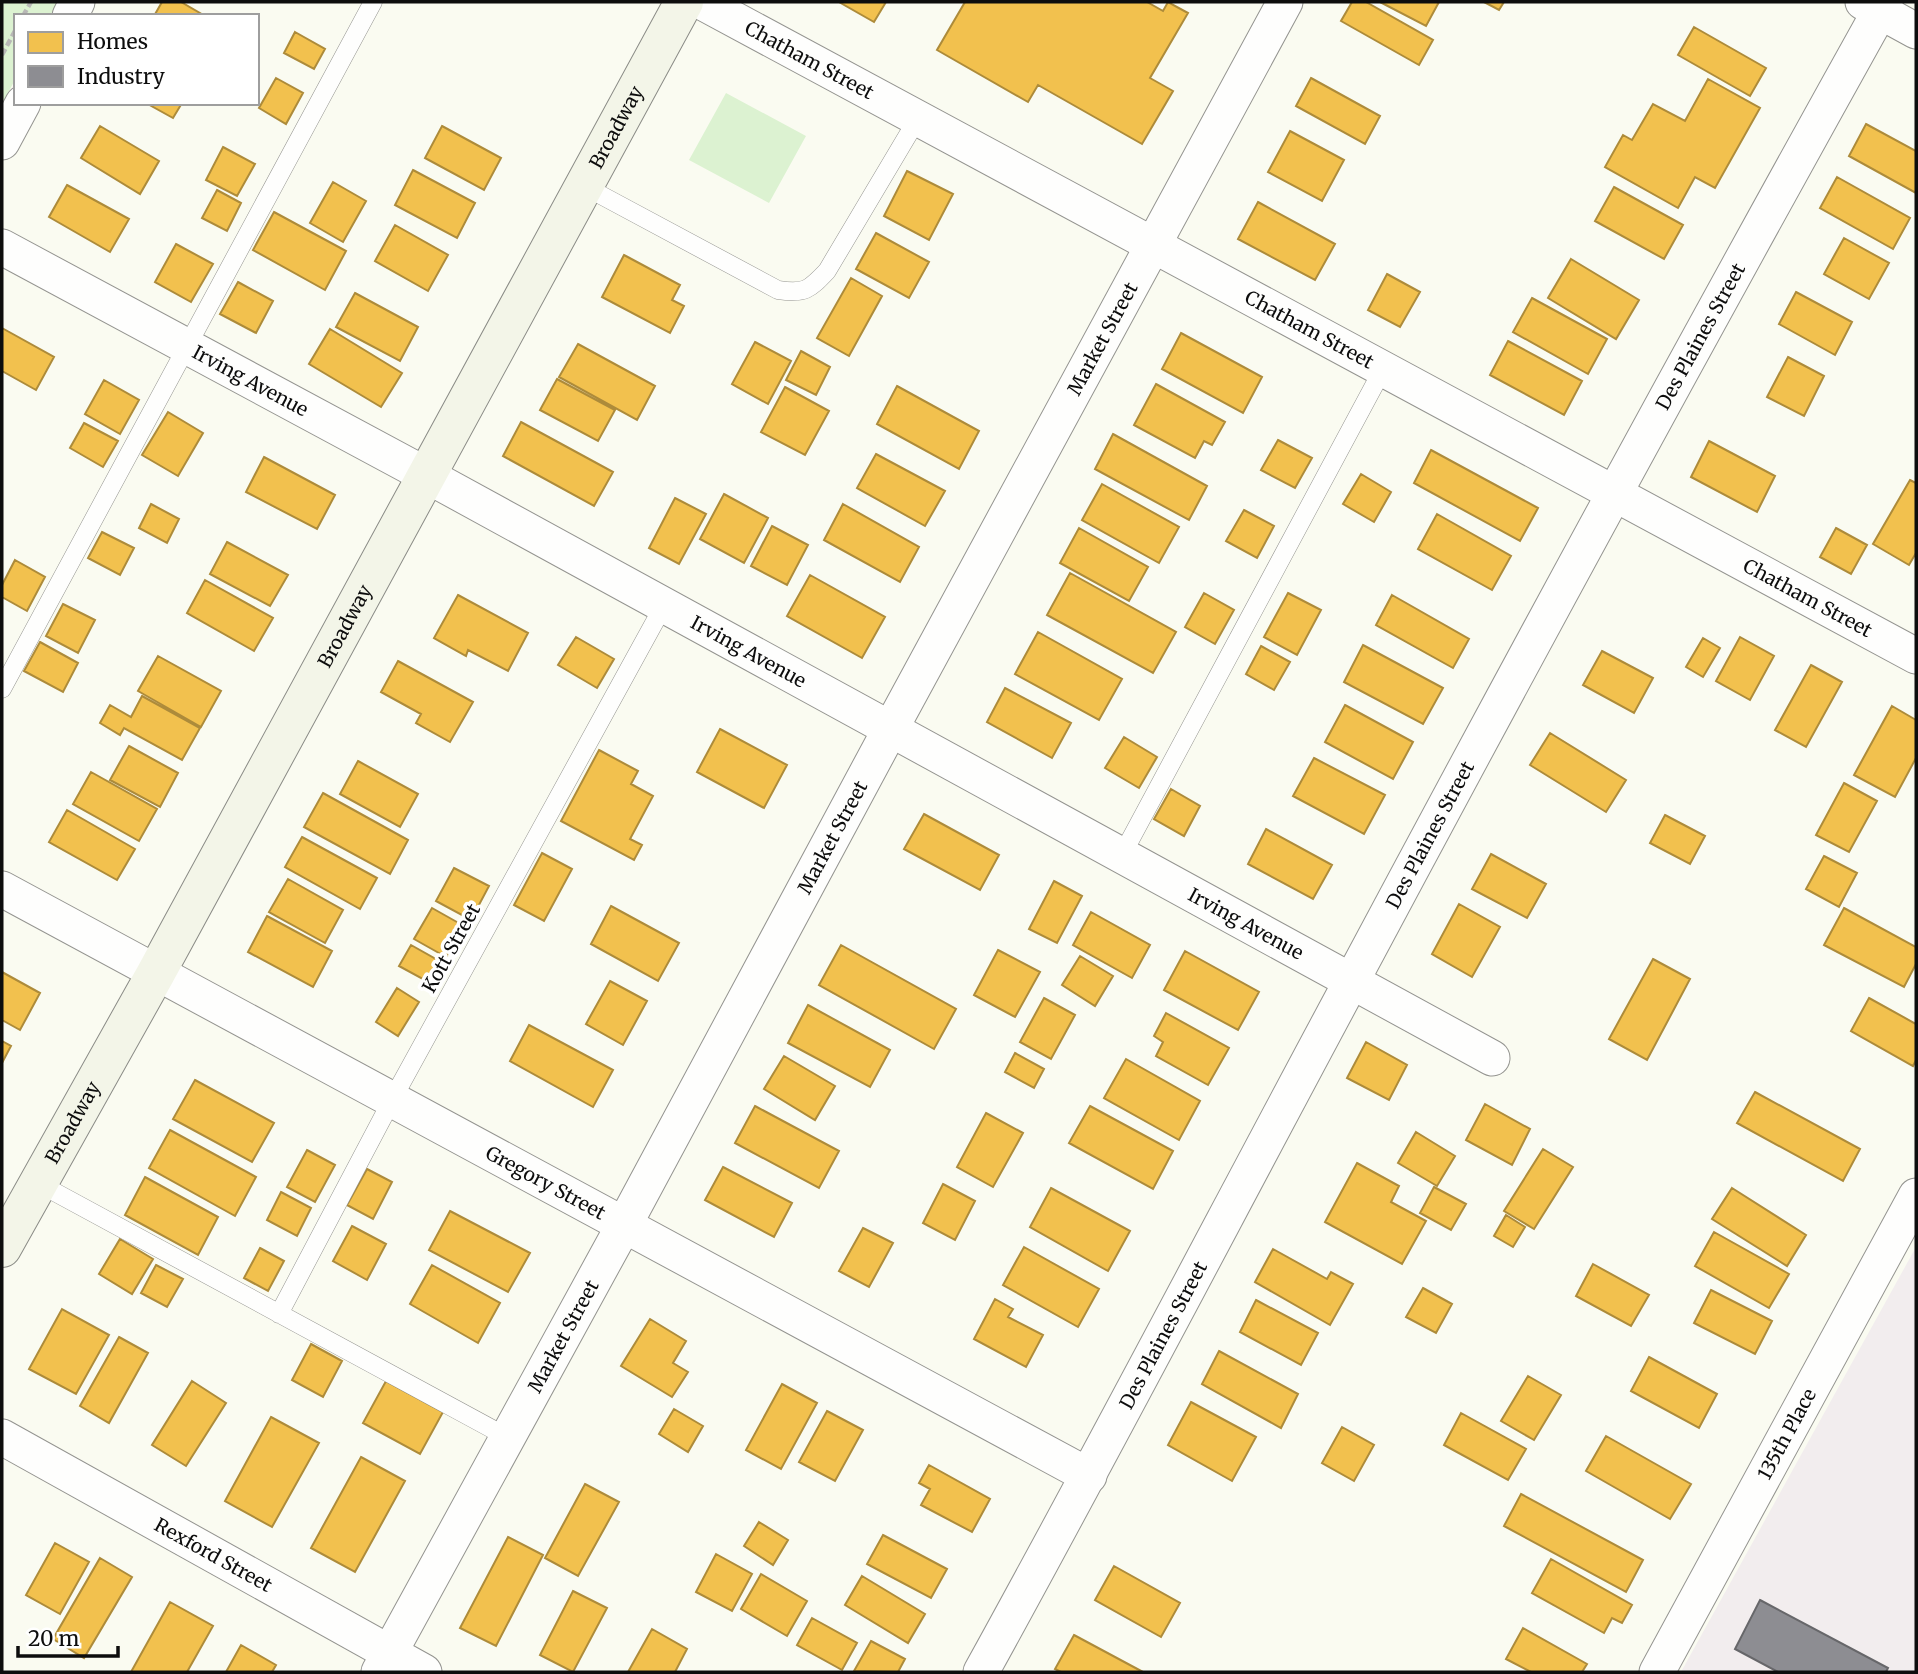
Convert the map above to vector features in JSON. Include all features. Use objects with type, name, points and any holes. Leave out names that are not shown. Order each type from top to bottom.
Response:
[{"type":"street","name":"Broadway","points":[[2,1248],[156,972],[684,2]]},
{"type":"street","name":"Chatham Street","points":[[702,2],[1916,656]]},
{"type":"street","name":"Market Street","points":[[384,1663],[624,1225],[1285,2]]},
{"type":"street","points":[[1876,5],[1916,31]]},
{"type":"street","name":"Des Plaines Street","points":[[981,1672],[1876,5]]},
{"type":"street","points":[[2,142],[22,105]]},
{"type":"street","name":"Irving Avenue","points":[[2,247],[891,728],[1492,1058]]},
{"type":"street","name":"Gregory Street","points":[[2,889],[1088,1476]]},
{"type":"street","name":"135th Place","points":[[1657,1672],[1916,1196]]},
{"type":"street","name":"Rexford Street","points":[[2,1437],[384,1663],[424,1672]]},
{"type":"lane","points":[[2,689],[373,2]]},
{"type":"lane","points":[[584,186],[778,290],[797,293],[811,288],[827,271],[918,118]]},
{"type":"lane","points":[[1122,855],[1384,369]]},
{"type":"lane","name":"Kott Street","points":[[279,1314],[392,1100],[664,605]]},
{"type":"lane","points":[[38,1183],[507,1437]]},
{"type":"path","points":[[2,55],[14,33]]},
{"type":"shaded area","points":[[1916,1247],[1916,1672],[1681,1672]]},
{"type":"green space","points":[[2,2],[57,2],[51,14],[14,14],[14,82],[2,104]]},
{"type":"green space","points":[[726,93],[806,136],[769,203],[689,160]]},
{"type":"building: Homes","points":[[162,2],[181,2],[202,14],[155,14]]},
{"type":"building: Homes","points":[[839,2],[886,2],[874,22]]},
{"type":"building: Homes","points":[[965,2],[1147,2],[1163,11],[1168,2],[1188,13],[1150,78],[1173,91],[1142,144],[1038,85],[1028,102],[937,50]]},
{"type":"building: Homes","points":[[1352,2],[1366,2],[1433,40],[1419,65],[1341,21]]},
{"type":"building: Homes","points":[[1380,2],[1439,2],[1426,26]]},
{"type":"building: Homes","points":[[1484,2],[1504,2],[1499,10]]},
{"type":"building: Homes","points":[[1694,27],[1766,68],[1750,96],[1678,55]]},
{"type":"building: Homes","points":[[295,32],[325,49],[314,69],[284,53]]},
{"type":"building: Homes","points":[[276,78],[303,93],[286,124],[259,108]]},
{"type":"building: Homes","points":[[1311,78],[1380,116],[1365,144],[1296,106]]},
{"type":"building: Homes","points":[[1708,79],[1760,108],[1715,188],[1695,177],[1678,208],[1605,167],[1623,135],[1632,140],[1653,104],[1685,121]]},
{"type":"building: Homes","points":[[150,105],[181,105],[173,118]]},
{"type":"building: Homes","points":[[1866,124],[1916,151],[1916,193],[1849,156]]},
{"type":"building: Homes","points":[[100,126],[159,161],[140,194],[81,158]]},
{"type":"building: Homes","points":[[442,126],[501,158],[484,190],[425,158]]},
{"type":"building: Homes","points":[[1290,131],[1344,160],[1322,201],[1268,172]]},
{"type":"building: Homes","points":[[223,147],[255,164],[237,196],[206,180]]},
{"type":"building: Homes","points":[[413,170],[475,203],[457,238],[395,205]]},
{"type":"building: Homes","points":[[907,171],[953,194],[929,240],[884,216]]},
{"type":"building: Homes","points":[[1837,177],[1910,218],[1893,249],[1820,208]]},
{"type":"building: Homes","points":[[333,182],[366,201],[343,242],[310,223]]},
{"type":"building: Homes","points":[[67,185],[129,219],[110,252],[49,217]]},
{"type":"building: Homes","points":[[1614,187],[1683,225],[1664,259],[1595,221]]},
{"type":"building: Homes","points":[[217,190],[241,203],[227,231],[202,218]]},
{"type":"building: Homes","points":[[1258,202],[1335,244],[1315,280],[1238,239]]},
{"type":"building: Homes","points":[[274,212],[346,251],[325,290],[253,250]]},
{"type":"building: Homes","points":[[395,225],[448,255],[428,291],[375,261]]},
{"type":"building: Homes","points":[[876,233],[929,262],[909,298],[856,269]]},
{"type":"building: Homes","points":[[1844,238],[1889,263],[1869,299],[1824,274]]},
{"type":"building: Homes","points":[[176,244],[213,264],[191,302],[155,282]]},
{"type":"building: Homes","points":[[624,255],[680,285],[672,300],[684,306],[670,333],[602,297]]},
{"type":"building: Homes","points":[[1571,259],[1639,300],[1616,339],[1548,298]]},
{"type":"building: Homes","points":[[1387,274],[1420,292],[1400,327],[1368,310]]},
{"type":"building: Homes","points":[[851,278],[882,296],[849,356],[817,338]]},
{"type":"building: Homes","points":[[238,282],[273,301],[256,333],[220,314]]},
{"type":"building: Homes","points":[[1796,292],[1852,322],[1835,355],[1779,324]]},
{"type":"building: Homes","points":[[355,293],[418,327],[400,361],[336,327]]},
{"type":"building: Homes","points":[[1532,298],[1607,339],[1588,374],[1513,332]]},
{"type":"building: Homes","points":[[2,328],[54,357],[36,390],[2,371]]},
{"type":"building: Homes","points":[[330,329],[402,373],[381,407],[309,364]]},
{"type":"building: Homes","points":[[1181,333],[1262,377],[1243,413],[1162,369]]},
{"type":"building: Homes","points":[[1508,341],[1582,381],[1564,415],[1490,375]]},
{"type":"building: Homes","points":[[755,342],[791,361],[768,404],[732,384]]},
{"type":"building: Homes","points":[[578,344],[655,386],[637,420],[559,377]]},
{"type":"building: Homes","points":[[801,351],[830,367],[816,395],[786,380]]},
{"type":"building: Homes","points":[[1788,357],[1824,376],[1804,416],[1767,397]]},
{"type":"building: Homes","points":[[557,379],[615,410],[598,441],[540,410]]},
{"type":"building: Homes","points":[[104,380],[139,400],[120,434],[85,414]]},
{"type":"building: Homes","points":[[1156,384],[1225,422],[1212,445],[1204,441],[1195,458],[1134,425]]},
{"type":"building: Homes","points":[[897,386],[979,431],[959,469],[877,424]]},
{"type":"building: Homes","points":[[785,387],[829,411],[805,455],[761,432]]},
{"type":"building: Homes","points":[[168,412],[203,433],[178,476],[142,455]]},
{"type":"building: Homes","points":[[521,422],[613,472],[594,506],[503,456]]},
{"type":"building: Homes","points":[[84,423],[118,441],[103,467],[70,448]]},
{"type":"building: Homes","points":[[1113,434],[1207,486],[1189,520],[1095,469]]},
{"type":"building: Homes","points":[[1278,440],[1312,458],[1295,488],[1261,470]]},
{"type":"building: Homes","points":[[1709,441],[1775,476],[1757,512],[1691,477]]},
{"type":"building: Homes","points":[[1431,450],[1538,508],[1520,541],[1414,483]]},
{"type":"building: Homes","points":[[876,454],[945,491],[925,526],[857,488]]},
{"type":"building: Homes","points":[[264,457],[335,495],[317,529],[246,492]]},
{"type":"building: Homes","points":[[1361,474],[1391,492],[1374,522],[1343,504]]},
{"type":"building: Homes","points":[[1910,480],[1916,483],[1916,553],[1909,565],[1873,544]]},
{"type":"building: Homes","points":[[1102,484],[1179,527],[1159,563],[1082,520]]},
{"type":"building: Homes","points":[[724,494],[768,518],[744,563],[700,539]]},
{"type":"building: Homes","points":[[675,498],[706,514],[679,564],[649,548]]},
{"type":"building: Homes","points":[[151,504],[179,519],[167,543],[139,528]]},
{"type":"building: Homes","points":[[843,504],[919,547],[900,582],[824,540]]},
{"type":"building: Homes","points":[[1244,510],[1274,526],[1257,558],[1226,541]]},
{"type":"building: Homes","points":[[1437,514],[1511,556],[1492,590],[1418,549]]},
{"type":"building: Homes","points":[[772,526],[808,545],[787,585],[751,566]]},
{"type":"building: Homes","points":[[1079,528],[1148,567],[1129,601],[1060,563]]},
{"type":"building: Homes","points":[[1836,528],[1867,545],[1851,574],[1820,557]]},
{"type":"building: Homes","points":[[102,532],[134,548],[120,575],[88,558]]},
{"type":"building: Homes","points":[[227,542],[288,575],[270,606],[210,574]]},
{"type":"building: Homes","points":[[15,560],[45,577],[27,611],[2,597],[2,585]]},
{"type":"building: Homes","points":[[1070,573],[1176,632],[1153,673],[1047,615]]},
{"type":"building: Homes","points":[[810,575],[885,617],[862,658],[787,616]]},
{"type":"building: Homes","points":[[205,580],[273,618],[254,651],[187,613]]},
{"type":"building: Homes","points":[[1204,593],[1234,610],[1215,644],[1185,627]]},
{"type":"building: Homes","points":[[1288,593],[1321,610],[1297,655],[1264,637]]},
{"type":"building: Homes","points":[[458,595],[528,633],[508,671],[468,650],[466,656],[434,638]]},
{"type":"building: Homes","points":[[1392,595],[1469,639],[1453,668],[1376,625]]},
{"type":"building: Homes","points":[[63,604],[95,620],[78,653],[46,636]]},
{"type":"building: Homes","points":[[1038,632],[1122,679],[1099,720],[1015,674]]},
{"type":"building: Homes","points":[[576,637],[614,659],[597,688],[558,665]]},
{"type":"building: Homes","points":[[1740,637],[1774,656],[1750,700],[1716,681]]},
{"type":"building: Homes","points":[[1703,638],[1720,648],[1703,677],[1686,667]]},
{"type":"building: Homes","points":[[40,642],[78,663],[63,692],[24,671]]},
{"type":"building: Homes","points":[[1363,645],[1443,688],[1423,724],[1344,682]]},
{"type":"building: Homes","points":[[1261,646],[1290,662],[1274,690],[1246,674]]},
{"type":"building: Homes","points":[[1602,651],[1653,678],[1634,713],[1583,685]]},
{"type":"building: Homes","points":[[158,656],[221,691],[201,727],[138,691]]},
{"type":"building: Homes","points":[[398,661],[473,702],[450,742],[416,723],[421,714],[381,692]]},
{"type":"building: Homes","points":[[1811,665],[1842,682],[1806,747],[1775,730]]},
{"type":"building: Homes","points":[[1005,688],[1071,723],[1052,758],[987,722]]},
{"type":"building: Homes","points":[[142,696],[200,728],[182,760],[124,728],[120,735],[100,723],[110,705],[131,717]]},
{"type":"building: Homes","points":[[1345,705],[1413,742],[1393,779],[1325,742]]},
{"type":"building: Homes","points":[[1892,706],[1916,720],[1916,758],[1895,797],[1854,775]]},
{"type":"building: Homes","points":[[720,729],[787,765],[764,808],[697,772]]},
{"type":"building: Homes","points":[[1550,733],[1626,780],[1606,812],[1530,765]]},
{"type":"building: Homes","points":[[1124,737],[1157,757],[1139,788],[1105,768]]},
{"type":"building: Homes","points":[[129,746],[178,773],[160,807],[110,780]]},
{"type":"building: Homes","points":[[599,750],[638,771],[631,784],[653,796],[630,839],[642,845],[634,860],[561,821]]},
{"type":"building: Homes","points":[[1314,758],[1385,795],[1364,834],[1293,796]]},
{"type":"building: Homes","points":[[358,761],[418,794],[400,827],[340,794]]},
{"type":"building: Homes","points":[[91,772],[157,809],[139,841],[73,804]]},
{"type":"building: Homes","points":[[1844,783],[1877,801],[1849,852],[1816,835]]},
{"type":"building: Homes","points":[[1171,789],[1200,806],[1184,836],[1154,819]]},
{"type":"building: Homes","points":[[323,793],[408,840],[390,874],[304,827]]},
{"type":"building: Homes","points":[[67,810],[135,849],[117,880],[49,842]]},
{"type":"building: Homes","points":[[924,814],[999,855],[980,890],[904,849]]},
{"type":"building: Homes","points":[[1665,815],[1705,836],[1690,864],[1650,843]]},
{"type":"building: Homes","points":[[1266,829],[1332,865],[1313,899],[1248,864]]},
{"type":"building: Homes","points":[[302,837],[377,878],[360,909],[285,867]]},
{"type":"building: Homes","points":[[542,853],[572,869],[544,921],[514,905]]},
{"type":"building: Homes","points":[[1491,854],[1546,884],[1527,918],[1472,889]]},
{"type":"building: Homes","points":[[1824,856],[1857,873],[1839,907],[1806,889]]},
{"type":"building: Homes","points":[[454,868],[489,886],[471,920],[436,901]]},
{"type":"building: Homes","points":[[288,879],[343,910],[325,943],[269,912]]},
{"type":"building: Homes","points":[[1054,881],[1082,896],[1057,943],[1029,929]]},
{"type":"building: Homes","points":[[1459,904],[1500,927],[1472,977],[1432,954]]},
{"type":"building: Homes","points":[[611,906],[679,943],[658,981],[591,944]]},
{"type":"building: Homes","points":[[432,908],[464,926],[446,957],[414,939]]},
{"type":"building: Homes","points":[[1844,908],[1916,947],[1916,964],[1904,987],[1824,945]]},
{"type":"building: Homes","points":[[1091,912],[1150,945],[1132,978],[1073,945]]},
{"type":"building: Homes","points":[[267,916],[332,951],[313,987],[248,952]]},
{"type":"building: Homes","points":[[411,945],[441,962],[430,983],[399,966]]},
{"type":"building: Homes","points":[[841,945],[956,1009],[934,1049],[819,985]]},
{"type":"building: Homes","points":[[998,950],[1040,972],[1015,1017],[974,995]]},
{"type":"building: Homes","points":[[1185,951],[1259,992],[1238,1030],[1164,990]]},
{"type":"building: Homes","points":[[1080,956],[1113,976],[1095,1006],[1062,985]]},
{"type":"building: Homes","points":[[1653,959],[1690,979],[1647,1060],[1609,1039]]},
{"type":"building: Homes","points":[[2,972],[40,993],[20,1030],[2,1020]]},
{"type":"building: Homes","points":[[610,981],[647,1001],[623,1045],[586,1024]]},
{"type":"building: Homes","points":[[397,988],[419,1002],[398,1036],[376,1022]]},
{"type":"building: Homes","points":[[1044,998],[1075,1015],[1051,1059],[1020,1042]]},
{"type":"building: Homes","points":[[1869,998],[1916,1024],[1916,1060],[1913,1066],[1851,1031]]},
{"type":"building: Homes","points":[[808,1005],[890,1050],[870,1087],[788,1043]]},
{"type":"building: Homes","points":[[1166,1013],[1229,1048],[1208,1085],[1156,1056],[1163,1042],[1154,1036]]},
{"type":"building: Homes","points":[[529,1025],[613,1070],[593,1107],[510,1061]]},
{"type":"building: Homes","points":[[2,1041],[11,1046],[2,1063]]},
{"type":"building: Homes","points":[[1366,1042],[1407,1065],[1389,1100],[1347,1078]]},
{"type":"building: Homes","points":[[1015,1053],[1044,1069],[1034,1088],[1005,1072]]},
{"type":"building: Homes","points":[[784,1056],[835,1086],[815,1120],[764,1089]]},
{"type":"building: Homes","points":[[1126,1059],[1200,1101],[1179,1140],[1104,1098]]},
{"type":"building: Homes","points":[[195,1080],[274,1123],[252,1162],[173,1119]]},
{"type":"building: Homes","points":[[1755,1092],[1860,1149],[1843,1181],[1737,1123]]},
{"type":"building: Homes","points":[[1485,1104],[1530,1129],[1512,1165],[1466,1140]]},
{"type":"building: Homes","points":[[755,1106],[839,1151],[819,1188],[735,1143]]},
{"type":"building: Homes","points":[[1090,1106],[1173,1151],[1153,1189],[1069,1143]]},
{"type":"building: Homes","points":[[986,1113],[1023,1133],[993,1187],[957,1167]]},
{"type":"building: Homes","points":[[170,1130],[256,1177],[235,1216],[149,1168]]},
{"type":"building: Homes","points":[[1416,1132],[1455,1156],[1437,1186],[1398,1163]]},
{"type":"building: Homes","points":[[1543,1149],[1573,1167],[1534,1229],[1504,1211]]},
{"type":"building: Homes","points":[[307,1150],[335,1165],[315,1202],[287,1187]]},
{"type":"building: Homes","points":[[1357,1163],[1399,1186],[1391,1202],[1426,1221],[1402,1264],[1325,1222]]},
{"type":"building: Homes","points":[[723,1167],[792,1203],[774,1237],[705,1200]]},
{"type":"building: Homes","points":[[367,1169],[392,1182],[373,1219],[347,1205]]},
{"type":"building: Homes","points":[[145,1177],[218,1217],[198,1255],[125,1215]]},
{"type":"building: Homes","points":[[943,1184],[975,1201],[955,1240],[923,1223]]},
{"type":"building: Homes","points":[[1434,1187],[1466,1204],[1451,1230],[1420,1213]]},
{"type":"building: Homes","points":[[1051,1188],[1130,1231],[1108,1271],[1030,1227]]},
{"type":"building: Homes","points":[[1732,1188],[1806,1235],[1787,1266],[1712,1219]]},
{"type":"building: Homes","points":[[281,1192],[311,1208],[297,1236],[267,1220]]},
{"type":"building: Homes","points":[[450,1211],[530,1253],[508,1292],[429,1250]]},
{"type":"building: Homes","points":[[1506,1215],[1525,1227],[1513,1247],[1494,1236]]},
{"type":"building: Homes","points":[[352,1226],[386,1244],[367,1280],[333,1261]]},
{"type":"building: Homes","points":[[863,1228],[893,1243],[869,1287],[839,1271]]},
{"type":"building: Homes","points":[[1714,1232],[1789,1274],[1769,1308],[1695,1266]]},
{"type":"building: Homes","points":[[120,1239],[153,1259],[132,1294],[99,1274]]},
{"type":"building: Homes","points":[[1024,1247],[1099,1289],[1078,1327],[1003,1285]]},
{"type":"building: Homes","points":[[260,1248],[284,1261],[268,1291],[244,1278]]},
{"type":"building: Homes","points":[[1273,1249],[1327,1279],[1331,1272],[1353,1284],[1330,1325],[1255,1282]]},
{"type":"building: Homes","points":[[1593,1264],[1649,1295],[1631,1326],[1576,1296]]},
{"type":"building: Homes","points":[[156,1265],[183,1279],[167,1307],[141,1293]]},
{"type":"building: Homes","points":[[432,1265],[500,1303],[478,1343],[410,1304]]},
{"type":"building: Homes","points":[[1423,1288],[1452,1304],[1436,1333],[1406,1317]]},
{"type":"building: Homes","points":[[1711,1290],[1772,1321],[1755,1354],[1694,1323]]},
{"type":"building: Homes","points":[[995,1299],[1013,1309],[1008,1317],[1043,1335],[1026,1367],[974,1339]]},
{"type":"building: Homes","points":[[1256,1300],[1318,1333],[1301,1365],[1240,1332]]},
{"type":"building: Homes","points":[[62,1309],[109,1335],[76,1394],[29,1369]]},
{"type":"building: Homes","points":[[650,1319],[686,1341],[673,1363],[688,1372],[672,1397],[621,1366]]},
{"type":"building: Homes","points":[[119,1337],[148,1353],[109,1423],[80,1406]]},
{"type":"building: Homes","points":[[311,1344],[342,1361],[323,1397],[292,1380]]},
{"type":"building: Homes","points":[[1219,1351],[1298,1394],[1281,1428],[1202,1384]]},
{"type":"building: Homes","points":[[1649,1357],[1717,1394],[1699,1428],[1631,1391]]},
{"type":"building: Homes","points":[[1528,1376],[1561,1395],[1534,1440],[1501,1421]]},
{"type":"building: Homes","points":[[192,1381],[226,1403],[186,1466],[152,1445]]},
{"type":"building: Homes","points":[[386,1381],[443,1412],[420,1454],[363,1423]]},
{"type":"building: Homes","points":[[782,1384],[817,1403],[781,1469],[746,1450]]},
{"type":"building: Homes","points":[[1191,1402],[1256,1437],[1232,1481],[1168,1445]]},
{"type":"building: Homes","points":[[674,1409],[703,1426],[688,1452],[659,1434]]},
{"type":"building: Homes","points":[[827,1411],[863,1430],[835,1481],[799,1462]]},
{"type":"building: Homes","points":[[1461,1413],[1526,1449],[1508,1480],[1444,1445]]},
{"type":"building: Homes","points":[[271,1417],[319,1443],[272,1527],[225,1501]]},
{"type":"building: Homes","points":[[1342,1427],[1374,1445],[1354,1481],[1322,1463]]},
{"type":"building: Homes","points":[[1606,1436],[1691,1484],[1670,1519],[1586,1471]]},
{"type":"building: Homes","points":[[361,1457],[405,1481],[355,1572],[311,1548]]},
{"type":"building: Homes","points":[[929,1465],[990,1499],[972,1532],[921,1505],[930,1489],[919,1483]]},
{"type":"building: Homes","points":[[585,1484],[619,1502],[578,1576],[545,1558]]},
{"type":"building: Homes","points":[[1521,1494],[1643,1560],[1626,1592],[1504,1526]]},
{"type":"building: Homes","points":[[759,1522],[788,1540],[773,1565],[744,1546]]},
{"type":"building: Homes","points":[[883,1535],[947,1569],[931,1598],[867,1564]]},
{"type":"building: Homes","points":[[508,1537],[543,1555],[496,1646],[460,1628]]},
{"type":"building: Homes","points":[[55,1543],[89,1562],[60,1614],[26,1595]]},
{"type":"building: Homes","points":[[716,1554],[752,1574],[732,1611],[696,1592]]},
{"type":"building: Homes","points":[[100,1558],[132,1577],[84,1658],[53,1639]]},
{"type":"building: Homes","points":[[1551,1559],[1632,1605],[1622,1623],[1612,1618],[1604,1633],[1532,1593]]},
{"type":"building: Homes","points":[[1114,1566],[1180,1603],[1161,1637],[1095,1600]]},
{"type":"building: Homes","points":[[761,1574],[807,1601],[787,1636],[741,1609]]},
{"type":"building: Homes","points":[[862,1576],[925,1614],[908,1643],[845,1605]]},
{"type":"building: Homes","points":[[573,1591],[607,1608],[573,1672],[540,1655]]},
{"type":"building: Homes","points":[[170,1602],[213,1626],[187,1672],[131,1672]]},
{"type":"building: Homes","points":[[812,1618],[857,1643],[842,1670],[797,1645]]},
{"type":"building: Homes","points":[[1523,1628],[1587,1664],[1582,1672],[1531,1672],[1506,1659]]},
{"type":"building: Homes","points":[[652,1629],[687,1649],[675,1672],[628,1672]]},
{"type":"building: Homes","points":[[1074,1635],[1143,1672],[1061,1672],[1055,1669]]},
{"type":"building: Homes","points":[[871,1641],[905,1659],[898,1672],[854,1671]]},
{"type":"building: Homes","points":[[241,1645],[276,1665],[272,1672],[226,1672]]},
{"type":"building: Industry","points":[[1760,1600],[1888,1668],[1886,1672],[1778,1672],[1735,1649]]}]
